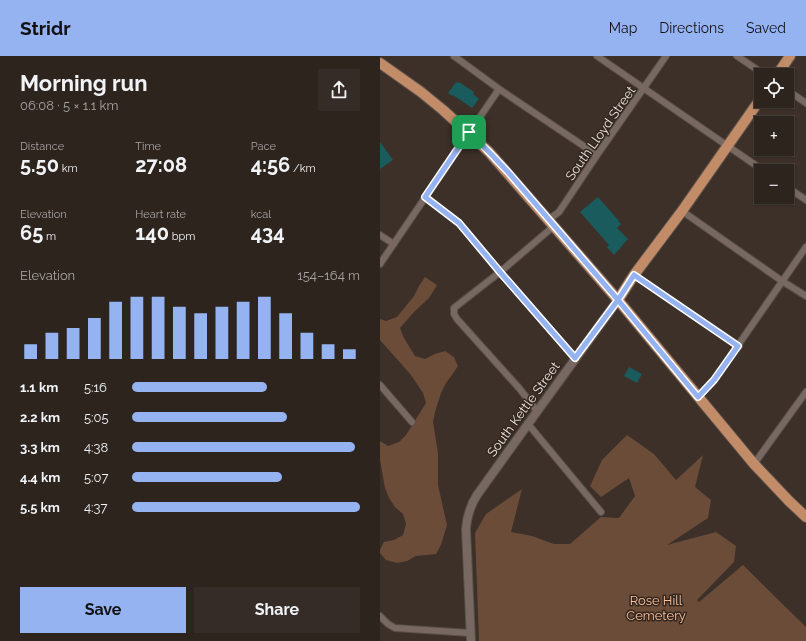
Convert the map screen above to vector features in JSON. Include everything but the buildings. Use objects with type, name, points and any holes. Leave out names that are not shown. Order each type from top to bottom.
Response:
[{"type":"main road","points":[[782,68],[790,56]]},
{"type":"main road","points":[[380,63],[421,92],[469,132],[489,152],[618,300],[754,464],[788,501],[806,517]]},
{"type":"main road","name":"South Kettle Street","points":[[618,300],[634,275],[682,211],[754,108]]},
{"type":"street","points":[[454,56],[499,89],[597,155]]},
{"type":"street","points":[[597,56],[754,164]]},
{"type":"street","name":"South Lloyd Street","points":[[537,411],[519,388],[457,319],[454,314],[454,308],[500,272],[551,223],[666,56]]},
{"type":"street","points":[[737,56],[755,68]]},
{"type":"street","points":[[380,264],[499,89]]},
{"type":"street","points":[[794,95],[806,103]]},
{"type":"street","points":[[794,192],[806,200]]},
{"type":"street","points":[[425,197],[459,223],[575,358]]},
{"type":"street","points":[[682,211],[806,296]]},
{"type":"street","points":[[380,235],[394,244]]},
{"type":"street","points":[[698,397],[714,380],[806,247]]},
{"type":"street","points":[[634,275],[738,346]]},
{"type":"street","name":"South Kettle Street","points":[[470,637],[466,521],[470,508],[477,495],[618,300]]},
{"type":"street","points":[[380,385],[412,422]]},
{"type":"street","points":[[754,464],[806,392]]},
{"type":"street","points":[[528,424],[601,512]]},
{"type":"street","points":[[380,616],[388,624],[395,628],[470,637]]},
{"type":"green space","points":[[425,277],[437,285],[429,298],[400,328],[415,356],[425,359],[445,351],[454,357],[458,366],[441,393],[433,422],[438,453],[438,485],[447,525],[441,545],[436,554],[416,556],[407,561],[397,563],[386,560],[380,553],[384,542],[394,540],[403,535],[406,524],[403,514],[395,507],[385,488],[380,460],[380,441],[388,446],[399,442],[406,435],[426,403],[423,393],[411,375],[380,340],[380,319],[386,321],[397,317],[414,296]]},
{"type":"green space","name":"Rose Hill Cemetery","points":[[627,435],[654,454],[676,480],[703,455],[695,487],[711,500],[708,518],[667,545],[716,532],[736,546],[734,562],[697,600],[699,602],[743,565],[806,627],[806,641],[479,641],[475,533],[486,514],[522,489],[511,532],[532,536],[554,544],[570,544],[601,517],[619,518],[635,496],[629,478],[601,497],[590,486],[602,460]]},
{"type":"route","points":[[469,132],[425,197],[459,223],[575,358],[618,300],[634,275],[738,346],[714,380],[698,397],[618,300],[508,172],[469,132]]}]
